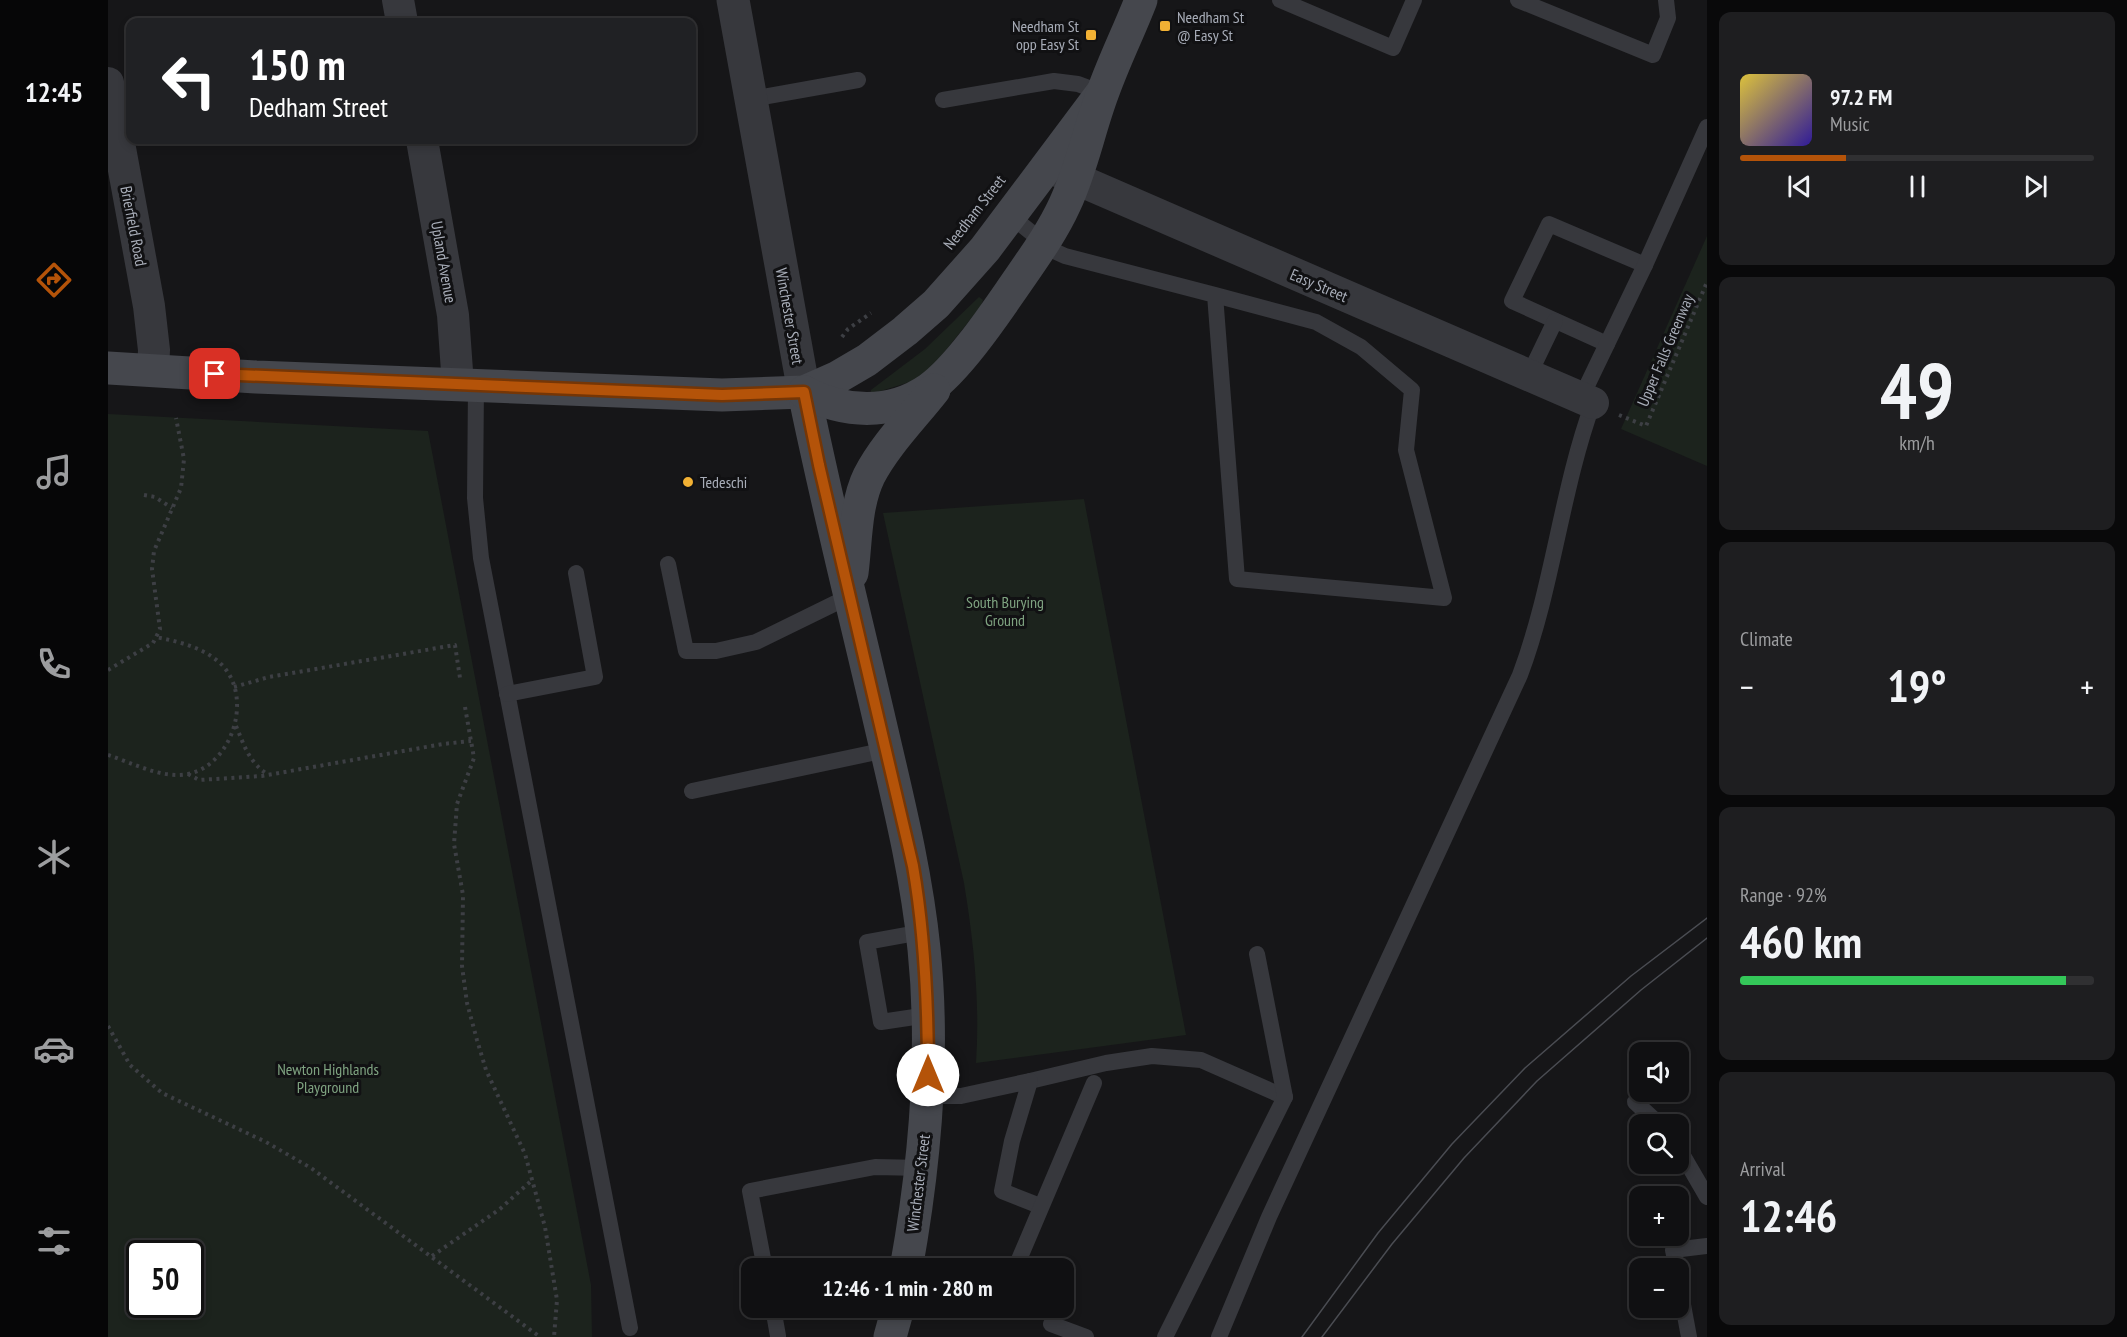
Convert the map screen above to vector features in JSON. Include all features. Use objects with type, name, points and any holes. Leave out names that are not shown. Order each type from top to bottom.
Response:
[{"type":"main road","name":"Needham Street","points":[[804,392],[856,367],[905,331],[959,280],[1011,216],[1061,172],[1102,93],[1141,0]]},
{"type":"main road","name":"Needham Street","points":[[804,392],[838,407],[853,409],[890,405],[915,398],[929,389],[950,370],[1002,303],[1043,242],[1065,204],[1061,172]]},
{"type":"main road","points":[[108,368],[256,377],[722,395],[804,392]]},
{"type":"main road","points":[[850,596],[859,516],[869,477],[886,450],[950,370]]},
{"type":"main road","name":"Winchester Street","points":[[804,392],[913,866],[922,932],[927,1015],[927,1096],[922,1168],[908,1258]]},
{"type":"main road","points":[[891,1337],[896,1318]]},
{"type":"street","points":[[398,0],[401,18]]},
{"type":"street","name":"Winchester Street","points":[[733,0],[804,392]]},
{"type":"street","name":"Brierfield Road","points":[[108,82],[149,306],[154,350],[153,370]]},
{"type":"street","name":"Upland Avenue","points":[[423,144],[467,386]]},
{"type":"street","name":"Easy Street","points":[[1061,172],[1587,400]]},
{"type":"lane","points":[[1264,0],[1279,0],[1393,48],[1414,0]]},
{"type":"lane","points":[[1518,0],[1653,55],[1668,18],[1666,0]]},
{"type":"lane","points":[[751,99],[858,80]]},
{"type":"lane","points":[[942,100],[1054,81],[1078,84],[1102,93]]},
{"type":"lane","points":[[1219,1337],[1269,1217],[1520,675],[1543,608],[1587,400],[1607,344],[1707,127]]},
{"type":"lane","points":[[1011,216],[1054,251],[1074,259],[1215,295],[1316,322],[1361,347],[1412,390],[1406,450],[1444,598],[1237,579],[1215,295]]},
{"type":"lane","points":[[1607,344],[1512,301],[1549,224],[1645,265]]},
{"type":"lane","points":[[1529,375],[1555,321]]},
{"type":"lane","points":[[467,386],[481,558],[630,1328]]},
{"type":"lane","points":[[668,564],[686,651],[716,651],[756,642],[850,596]]},
{"type":"lane","points":[[507,694],[595,677],[576,573]]},
{"type":"lane","points":[[692,791],[886,750]]},
{"type":"lane","points":[[922,932],[867,942],[881,1022],[927,1015]]},
{"type":"lane","points":[[1165,1337],[1285,1097],[1257,954]]},
{"type":"lane","points":[[927,1096],[961,1096],[1106,1062],[1152,1056],[1201,1060],[1285,1097]]},
{"type":"lane","points":[[1030,1081],[1012,1141],[1002,1191],[1040,1206]]},
{"type":"lane","points":[[1019,1258],[1094,1083]]},
{"type":"lane","points":[[1635,1102],[1648,1114]]},
{"type":"lane","points":[[1689,1166],[1707,1197]]},
{"type":"lane","points":[[763,1258],[750,1191],[875,1167],[922,1168]]},
{"type":"lane","points":[[1675,1258],[1673,1250],[1707,1246]]},
{"type":"lane","points":[[775,1318],[778,1336]]},
{"type":"lane","points":[[1685,1318],[1689,1337]]},
{"type":"lane","points":[[1051,1324],[1086,1337]]},
{"type":"path","name":"Upper Falls Greenway","points":[[1646,426],[1707,282]]},
{"type":"path","points":[[842,338],[848,328],[877,309]]},
{"type":"path","points":[[108,670],[153,643],[160,629],[152,569],[154,550],[181,488],[184,459],[176,418]]},
{"type":"path","points":[[144,495],[155,497],[172,508]]},
{"type":"path","points":[[156,637],[183,643],[208,654],[224,667],[234,687],[237,700],[236,726],[250,759],[257,768],[267,774]]},
{"type":"path","points":[[234,687],[269,677],[455,645],[460,678]]},
{"type":"path","points":[[465,707],[474,758],[457,804],[454,844],[463,895],[462,966],[477,1040],[486,1070],[525,1154],[545,1227],[557,1300],[554,1337]]},
{"type":"path","points":[[108,755],[164,773],[188,774],[211,764],[236,726]]},
{"type":"path","points":[[188,774],[199,780],[267,774],[471,741]]},
{"type":"path","points":[[108,1026],[130,1065],[162,1093],[266,1142],[311,1168],[540,1337]]},
{"type":"path","points":[[432,1256],[500,1209],[532,1180]]},
{"type":"green space","points":[[1707,236],[1707,466],[1621,429]]},
{"type":"green space","points":[[979,297],[983,300],[981,306],[934,365],[913,381],[871,394],[871,390],[925,349]]},
{"type":"green space","name":"Newton Highlands Playground","points":[[108,414],[428,431],[591,1285],[592,1337],[108,1337]]},
{"type":"green space","name":"South Burying Ground","points":[[1084,499],[1186,1035],[976,1063],[975,973],[964,883],[883,513]]},
{"type":"tram line","points":[[1302,1337],[1378,1233],[1452,1144],[1525,1068],[1631,976],[1707,918]]},
{"type":"tram line","points":[[1322,1337],[1392,1244],[1464,1158],[1537,1081],[1641,990],[1707,938]]},
{"type":"place","name":"Needham St @ Easy St","points":[[1165,26]]},
{"type":"place","name":"Needham St opp Easy St","points":[[1091,35]]},
{"type":"place","name":"Tedeschi","points":[[688,482]]},
{"type":"route","points":[[215,374],[722,395],[804,392],[913,866],[926,971],[928,1075]]}]
